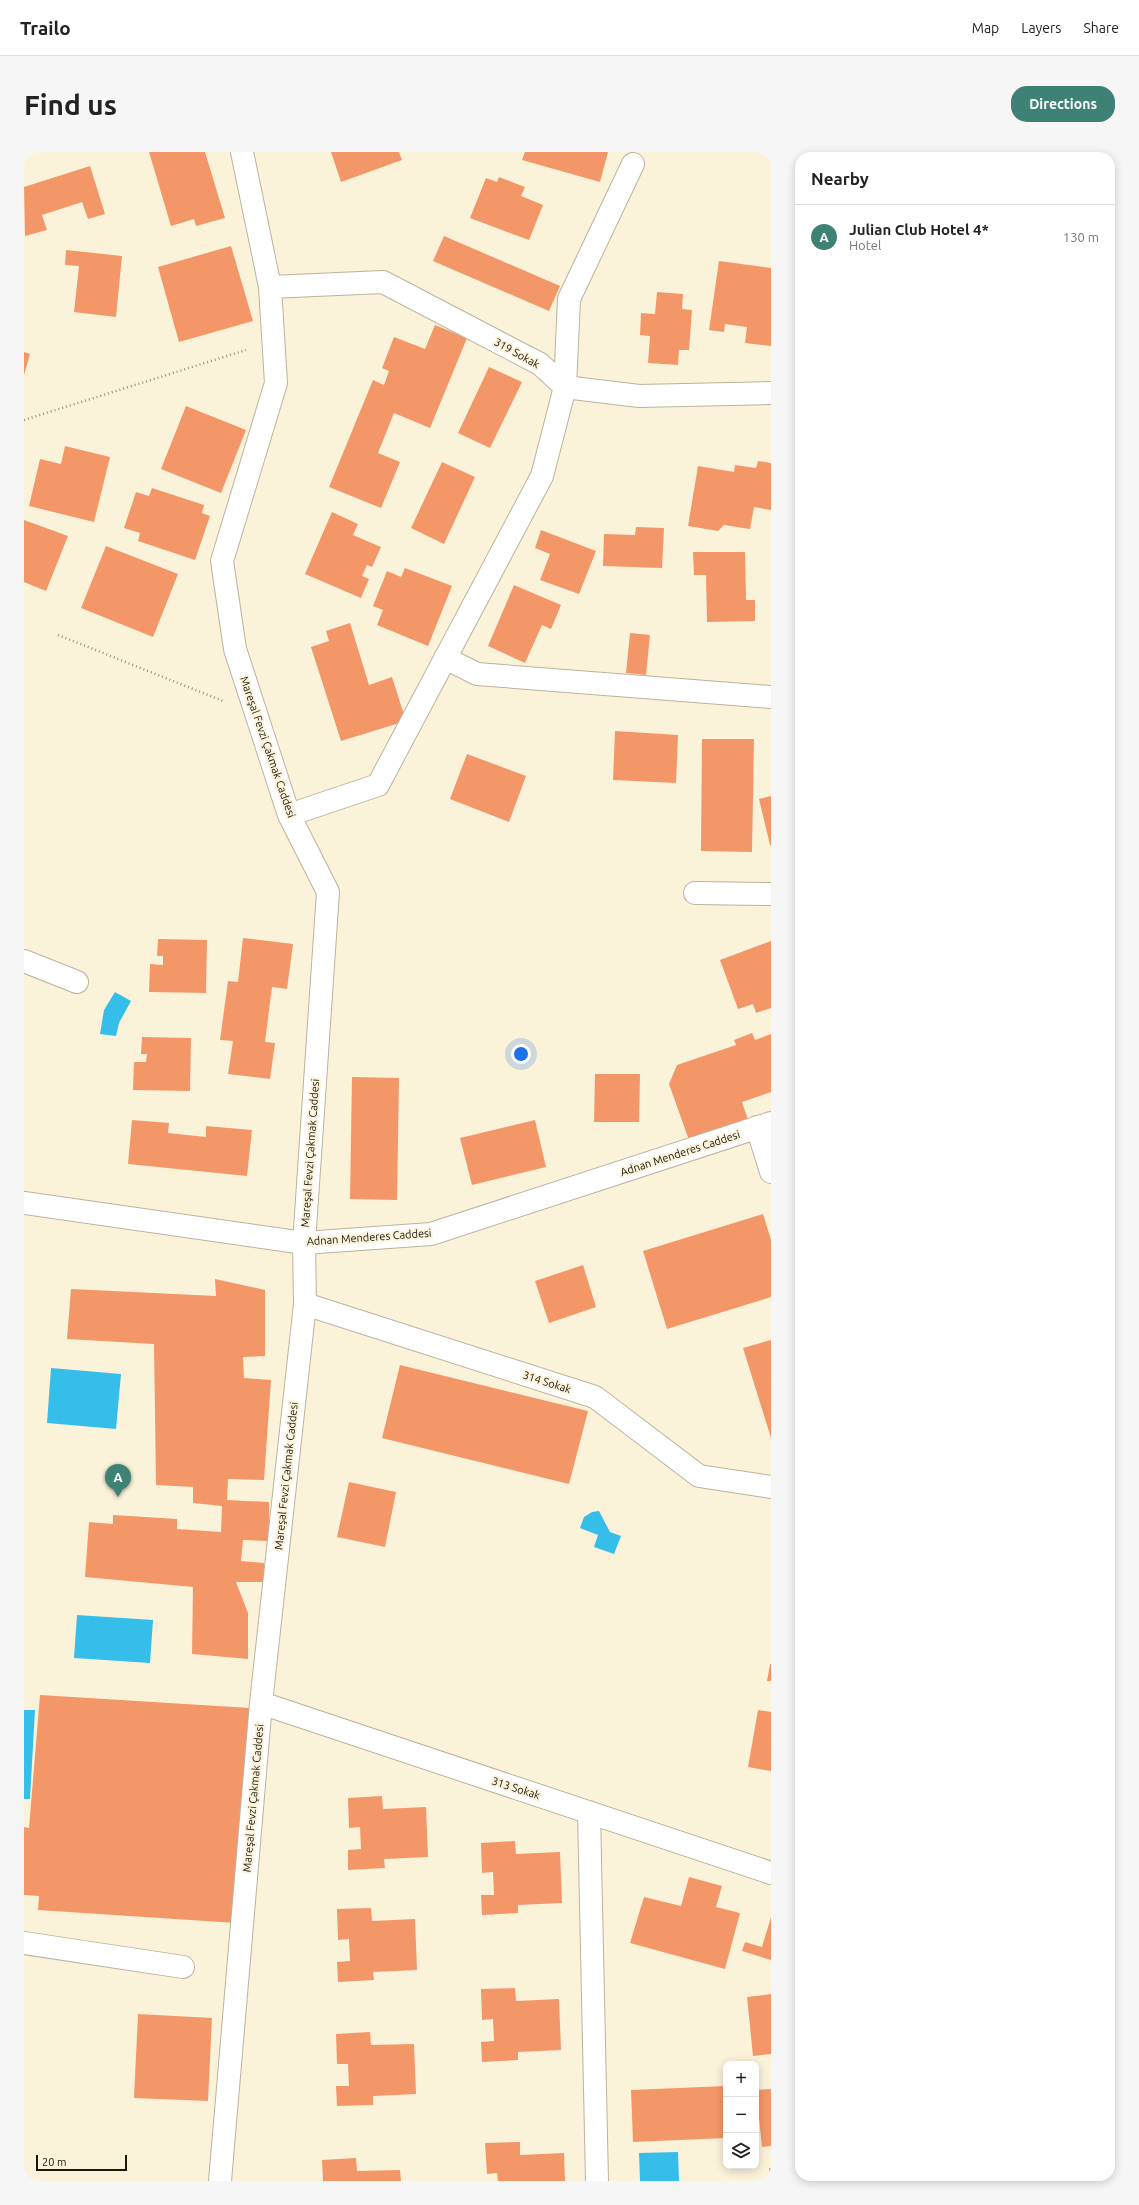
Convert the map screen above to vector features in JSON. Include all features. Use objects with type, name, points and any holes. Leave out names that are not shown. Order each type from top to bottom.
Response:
[{"type":"street","name":"Mareşal Fevzi Çakmak Caddesi","points":[[220,2181],[261,1703],[305,1304],[304,1243],[328,892],[289,815],[256,715],[235,649],[222,560],[276,382],[270,287],[242,152]]},
{"type":"street","points":[[289,815],[378,784],[542,476],[565,387],[569,299],[633,164]]},
{"type":"street","name":"319 Sokak","points":[[270,287],[382,282],[540,364],[565,387]]},
{"type":"street","points":[[565,387],[639,396],[771,393]]},
{"type":"street","points":[[445,658],[477,674],[771,697]]},
{"type":"street","points":[[695,893],[771,894]]},
{"type":"street","points":[[24,961],[77,982]]},
{"type":"street","points":[[764,1125],[771,1172]]},
{"type":"street","name":"Adnan Menderes Caddesi","points":[[25,1203],[304,1243],[431,1234],[764,1125]]},
{"type":"street","name":"314 Sokak","points":[[305,1304],[595,1397],[699,1476],[771,1487]]},
{"type":"street","name":"313 Sokak","points":[[261,1703],[771,1873]]},
{"type":"street","points":[[589,1812],[597,2181]]},
{"type":"street","points":[[24,1943],[183,1967]]},
{"type":"path","points":[[24,420],[274,341]]},
{"type":"path","points":[[58,634],[256,715]]},
{"type":"water","points":[[115,992],[131,1001],[119,1023],[116,1036],[100,1034],[104,1010]]},
{"type":"water","points":[[51,1368],[121,1374],[116,1429],[47,1423]]},
{"type":"water","points":[[599,1511],[610,1532],[621,1536],[614,1554],[594,1547],[598,1535],[580,1528],[584,1517],[592,1512]]},
{"type":"water","points":[[77,1615],[153,1620],[150,1663],[74,1658]]},
{"type":"water","points":[[24,1710],[35,1710],[30,1799],[24,1799]]},
{"type":"water","points":[[678,2152],[679,2181],[640,2181],[639,2153]]},
{"type":"building","points":[[149,152],[205,152],[225,218],[196,226],[194,219],[171,226]]},
{"type":"building","points":[[331,152],[399,152],[402,160],[341,182]]},
{"type":"building","points":[[525,152],[608,152],[600,182],[522,160]]},
{"type":"building","points":[[90,166],[105,214],[88,219],[82,202],[42,215],[47,230],[25,236],[24,187]]},
{"type":"building","points":[[499,177],[525,187],[521,196],[543,205],[529,240],[470,218],[486,178],[497,182]]},
{"type":"building","points":[[444,236],[560,286],[549,311],[433,261]]},
{"type":"building","points":[[231,246],[253,321],[179,342],[158,267]]},
{"type":"building","points":[[66,250],[122,256],[116,317],[74,312],[79,266],[65,265]]},
{"type":"building","points":[[719,261],[771,268],[771,346],[745,343],[747,327],[725,324],[724,332],[709,330]]},
{"type":"building","points":[[657,292],[683,294],[682,309],[692,310],[689,350],[679,350],[678,365],[648,363],[650,336],[640,335],[641,313],[655,314]]},
{"type":"building","points":[[435,325],[467,338],[430,428],[394,413],[378,453],[400,462],[381,508],[329,487],[373,380],[384,385],[389,371],[382,368],[394,337],[425,349]]},
{"type":"building","points":[[24,352],[30,354],[24,375]]},
{"type":"building","points":[[489,367],[522,382],[490,448],[458,433]]},
{"type":"building","points":[[186,406],[246,430],[221,493],[161,469]]},
{"type":"building","points":[[65,446],[110,457],[94,522],[29,506],[40,459],[61,464]]},
{"type":"building","points":[[758,461],[771,463],[771,510],[754,507],[750,529],[724,525],[718,531],[688,526],[698,466],[734,472],[735,465],[756,468]]},
{"type":"building","points":[[442,462],[475,477],[444,544],[411,528]]},
{"type":"building","points":[[152,488],[204,505],[202,513],[210,516],[195,560],[138,541],[140,533],[124,528],[136,492],[149,496]]},
{"type":"building","points":[[332,512],[358,524],[353,535],[381,547],[372,567],[367,565],[362,576],[369,579],[361,598],[305,574]]},
{"type":"building","points":[[24,520],[68,536],[46,591],[24,582]]},
{"type":"building","points":[[636,527],[664,528],[662,568],[603,566],[604,534],[635,535]]},
{"type":"building","points":[[541,530],[596,551],[579,594],[540,580],[550,554],[535,548]]},
{"type":"building","points":[[106,546],[178,574],[153,637],[81,608]]},
{"type":"building","points":[[693,552],[745,552],[746,600],[755,600],[755,621],[707,622],[706,575],[694,575]]},
{"type":"building","points":[[405,568],[452,586],[428,646],[377,625],[383,610],[373,606],[387,571],[401,577]]},
{"type":"building","points":[[514,585],[561,605],[551,629],[542,625],[525,663],[488,646]]},
{"type":"building","points":[[350,623],[369,685],[392,677],[406,721],[341,741],[311,647],[329,641],[326,631]]},
{"type":"building","points":[[630,633],[650,635],[646,675],[626,673]]},
{"type":"building","points":[[615,731],[678,735],[676,783],[613,780]]},
{"type":"building","points":[[702,739],[754,739],[752,852],[701,851]]},
{"type":"building","points":[[467,754],[526,776],[509,822],[450,799]]},
{"type":"building","points":[[771,796],[771,845],[770,845],[759,799]]},
{"type":"building","points":[[243,938],[293,944],[287,989],[272,987],[265,1042],[275,1043],[270,1079],[228,1074],[233,1041],[220,1040],[228,981],[238,982]]},
{"type":"building","points":[[158,939],[207,940],[206,993],[149,992],[150,964],[163,965],[163,956],[157,956]]},
{"type":"building","points":[[771,941],[771,1008],[756,1013],[753,1004],[738,1009],[720,960]]},
{"type":"building","points":[[752,1033],[755,1040],[771,1034],[771,1092],[742,1102],[748,1120],[689,1140],[669,1084],[677,1065],[736,1045],[734,1040]]},
{"type":"building","points":[[142,1037],[191,1038],[190,1091],[133,1090],[134,1062],[146,1062],[147,1054],[141,1054]]},
{"type":"building","points":[[595,1074],[640,1074],[639,1122],[594,1122]]},
{"type":"building","points":[[352,1077],[399,1078],[397,1200],[350,1199]]},
{"type":"building","points":[[132,1120],[169,1123],[168,1133],[206,1137],[206,1126],[252,1130],[247,1176],[128,1164]]},
{"type":"building","points":[[535,1120],[546,1167],[472,1185],[460,1138]]},
{"type":"building","points":[[763,1214],[771,1240],[771,1297],[667,1329],[643,1251]]},
{"type":"building","points":[[583,1265],[596,1307],[549,1323],[535,1281]]},
{"type":"building","points":[[215,1279],[265,1290],[265,1356],[243,1357],[244,1378],[271,1380],[264,1480],[228,1479],[227,1500],[269,1502],[269,1541],[243,1540],[241,1561],[264,1563],[264,1582],[236,1582],[248,1613],[248,1659],[192,1654],[193,1587],[85,1577],[89,1522],[113,1524],[113,1515],[177,1519],[177,1529],[221,1532],[222,1506],[193,1503],[193,1487],[156,1485],[154,1344],[67,1339],[71,1289],[216,1296]]},
{"type":"building","points":[[771,1340],[771,1438],[743,1348]]},
{"type":"building","points":[[400,1365],[588,1411],[569,1484],[382,1438]]},
{"type":"building","points":[[349,1482],[396,1492],[385,1547],[337,1537]]},
{"type":"building","points":[[770,1664],[771,1681],[767,1681]]},
{"type":"building","points":[[40,1695],[250,1708],[236,1923],[38,1910],[39,1896],[24,1895],[24,1827],[29,1828]]},
{"type":"building","points":[[758,1710],[771,1712],[771,1771],[748,1767]]},
{"type":"building","points":[[382,1796],[383,1809],[426,1807],[428,1857],[384,1859],[385,1868],[348,1870],[348,1850],[361,1849],[360,1827],[349,1828],[348,1798]]},
{"type":"building","points":[[515,1841],[516,1854],[560,1852],[562,1903],[518,1905],[518,1913],[482,1915],[481,1895],[494,1895],[493,1872],[482,1873],[481,1843]]},
{"type":"building","points":[[689,1877],[722,1886],[716,1907],[740,1913],[725,1969],[630,1943],[644,1897],[681,1906]]},
{"type":"building","points":[[371,1908],[372,1921],[415,1919],[417,1970],[373,1972],[374,1980],[338,1982],[337,1962],[350,1961],[349,1939],[338,1940],[337,1909]]},
{"type":"building","points":[[771,1917],[771,1960],[742,1951],[745,1942],[762,1947]]},
{"type":"building","points":[[515,1988],[516,2001],[559,1999],[561,2050],[518,2052],[518,2060],[482,2062],[481,2042],[494,2041],[493,2019],[482,2020],[481,1989]]},
{"type":"building","points":[[771,1994],[771,2054],[753,2056],[747,1997]]},
{"type":"building","points":[[138,2014],[212,2018],[208,2101],[134,2098]]},
{"type":"building","points":[[370,2032],[371,2045],[414,2044],[416,2094],[373,2096],[373,2105],[337,2106],[336,2086],[349,2086],[348,2064],[337,2064],[336,2034]]},
{"type":"building","points":[[723,2086],[723,2138],[633,2142],[631,2090]]},
{"type":"building","points":[[771,2089],[771,2146],[762,2147],[759,2118],[759,2090]]},
{"type":"building","points":[[520,2142],[520,2155],[564,2153],[565,2181],[498,2181],[497,2173],[487,2174],[485,2143]]},
{"type":"building","points":[[356,2158],[357,2171],[400,2170],[401,2181],[323,2181],[322,2160]]},
{"type":"building","points":[[769,2168],[771,2168],[771,2181],[770,2181]]},
{"type":"place","name":"Julian Club Hotel 4*","points":[[118,1497]]}]
